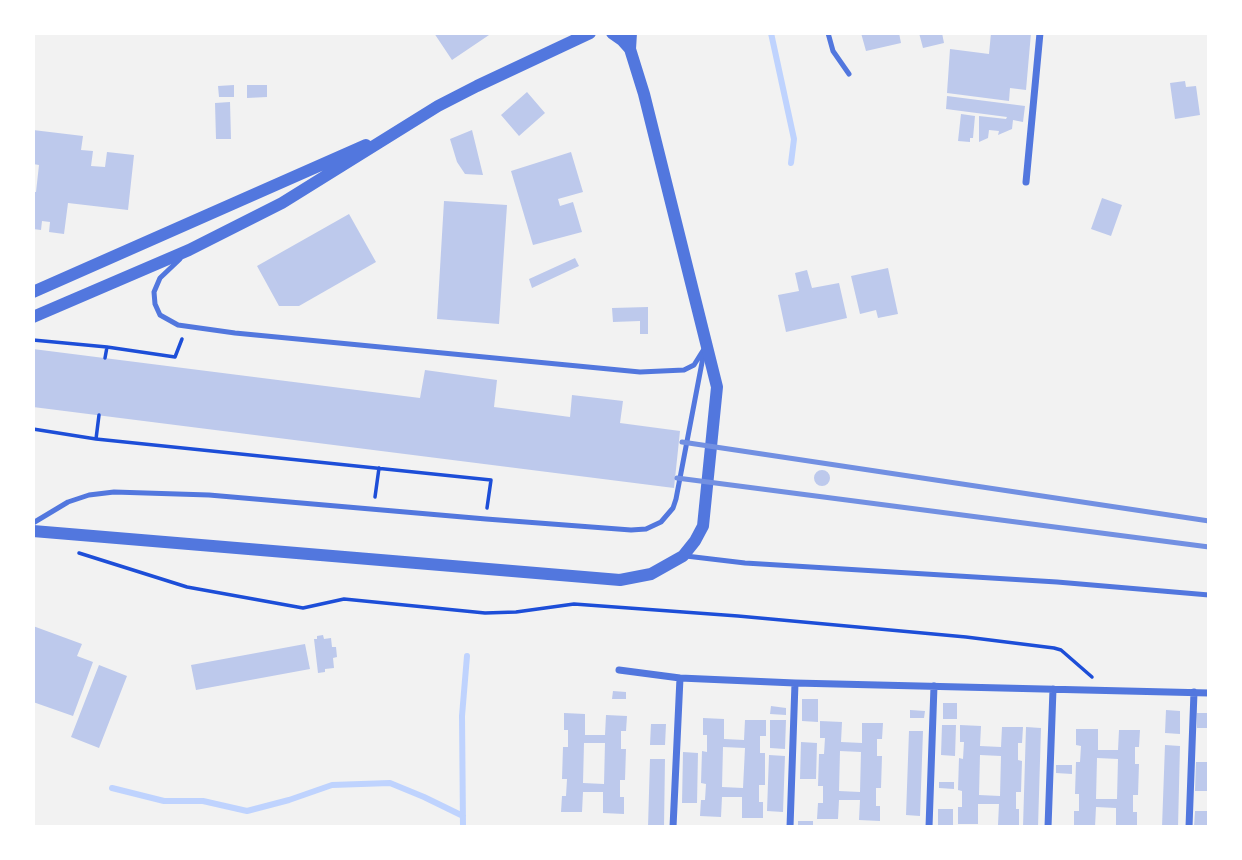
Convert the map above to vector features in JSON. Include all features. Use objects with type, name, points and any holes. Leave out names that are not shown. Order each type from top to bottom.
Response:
[{"type":"street","points":[[33,317],[189,250],[282,203],[477,86],[590,33]]},
{"type":"street","points":[[612,33],[630,49]]},
{"type":"street","points":[[33,531],[620,580],[651,574],[683,556],[704,526],[718,398],[715,374],[644,94],[630,49],[631,33]]},
{"type":"street","points":[[1027,183],[1040,33]]},
{"type":"street","points":[[33,292],[398,131]]},
{"type":"street","points":[[619,670],[680,678],[795,683],[1209,693]]},
{"type":"street","points":[[673,827],[680,678]]},
{"type":"street","points":[[790,827],[795,683]]},
{"type":"street","points":[[929,827],[934,686]]},
{"type":"street","points":[[1048,827],[1053,689]]},
{"type":"street","points":[[1189,827],[1194,692]]},
{"type":"lane","points":[[828,33],[832,51],[849,74]]},
{"type":"lane","points":[[189,250],[160,278],[154,292],[155,304],[160,314],[171,323],[640,372],[671,372],[689,368],[694,365],[706,346]]},
{"type":"lane","points":[[33,523],[68,502],[89,495],[114,492],[209,495],[486,519],[646,529],[661,522],[673,508],[676,499],[706,346]]},
{"type":"lane","points":[[683,556],[745,563],[1057,582],[1209,595]]},
{"type":"path","points":[[33,340],[175,357],[187,326]]},
{"type":"path","points":[[105,358],[107,347]]},
{"type":"path","points":[[96,439],[99,415]]},
{"type":"path","points":[[33,429],[96,439],[491,480],[486,519]]},
{"type":"path","points":[[374,510],[379,468]]},
{"type":"path","points":[[71,551],[187,587],[303,608],[344,599],[485,612],[516,612],[574,604],[966,637],[1054,648],[1061,650],[1108,690]]},
{"type":"building","points":[[434,33],[492,33],[452,60]]},
{"type":"building","points":[[861,33],[899,33],[901,43],[866,51]]},
{"type":"building","points":[[919,33],[942,33],[944,43],[923,48]]},
{"type":"building","points":[[991,33],[1031,33],[1026,90],[1010,88],[1009,101],[947,93],[950,49],[989,54]]},
{"type":"building","points":[[1185,81],[1186,87],[1196,86],[1200,115],[1175,119],[1170,83]]},
{"type":"building","points":[[234,85],[234,97],[219,97],[218,86]]},
{"type":"building","points":[[247,85],[267,85],[267,97],[247,98]]},
{"type":"building","points":[[527,92],[545,113],[519,136],[501,115]]},
{"type":"building","points":[[947,96],[1025,106],[1023,122],[1013,120],[1012,129],[998,135],[999,131],[989,130],[988,138],[979,142],[979,116],[1007,117],[946,109]]},
{"type":"building","points":[[230,102],[231,139],[216,139],[215,103]]},
{"type":"building","points":[[961,114],[975,116],[973,138],[970,138],[970,142],[958,141]]},
{"type":"building","points":[[33,130],[83,136],[81,150],[93,151],[91,166],[105,167],[107,152],[134,155],[128,210],[68,203],[64,234],[49,232],[50,222],[42,221],[41,230],[33,229],[33,192],[36,192],[39,165],[33,164]]},
{"type":"building","points":[[472,130],[483,175],[465,174],[457,162],[450,139]]},
{"type":"building","points":[[571,152],[583,192],[558,199],[560,206],[573,202],[582,232],[533,245],[511,171]]},
{"type":"building","points":[[1102,198],[1122,205],[1111,236],[1091,229]]},
{"type":"building","points":[[444,201],[507,205],[499,324],[437,319]]},
{"type":"building","points":[[349,214],[376,262],[299,306],[279,306],[257,266]]},
{"type":"building","points":[[575,258],[579,266],[532,288],[529,279]]},
{"type":"building","points":[[888,268],[898,314],[878,318],[876,310],[860,314],[851,276]]},
{"type":"building","points":[[807,270],[812,288],[839,283],[847,318],[786,332],[778,295],[799,291],[795,273]]},
{"type":"building","points":[[648,307],[648,334],[640,334],[640,321],[613,322],[612,308]]},
{"type":"building","points":[[33,349],[420,398],[425,370],[497,380],[494,407],[570,417],[572,395],[623,401],[620,423],[680,431],[674,488],[33,407]]},
{"type":"building","points":[[822,470],[828,472],[828,484],[822,486],[816,484],[814,478],[816,472]]},
{"type":"building","points":[[33,626],[82,644],[77,656],[93,662],[73,716],[33,702]]},
{"type":"building","points":[[323,635],[324,639],[331,638],[337,657],[333,658],[334,668],[318,673],[314,639]]},
{"type":"building","points":[[305,644],[310,669],[196,690],[191,665]]},
{"type":"building","points":[[99,665],[127,676],[99,748],[71,737]]},
{"type":"building","points":[[613,691],[626,692],[626,699],[612,699]]},
{"type":"building","points":[[802,699],[818,699],[818,722],[802,721]]},
{"type":"building","points":[[943,703],[957,703],[957,719],[943,719]]},
{"type":"building","points":[[771,706],[786,708],[786,715],[770,714]]},
{"type":"building","points":[[910,710],[925,711],[924,718],[910,718]]},
{"type":"building","points":[[1166,710],[1180,711],[1180,734],[1165,733]]},
{"type":"building","points":[[564,713],[585,714],[585,735],[605,735],[606,715],[627,716],[626,731],[621,731],[621,749],[626,749],[625,780],[620,780],[624,814],[603,813],[603,792],[583,792],[582,812],[561,812],[567,779],[562,779],[563,747],[568,747],[568,730],[564,730]],"holes":[[[584,743],[605,743],[604,784],[583,783]]]},
{"type":"building","points":[[1197,713],[1209,713],[1209,728],[1197,728]]},
{"type":"building","points":[[703,718],[724,719],[724,739],[744,740],[745,720],[766,720],[766,736],[760,736],[760,753],[765,753],[765,785],[759,785],[763,818],[742,818],[742,797],[722,797],[721,817],[700,816],[706,784],[701,783],[702,751],[707,752],[707,735],[703,735]],"holes":[[[723,747],[745,748],[743,788],[722,787]]]},
{"type":"building","points":[[770,720],[786,720],[785,749],[770,748]]},
{"type":"building","points":[[820,721],[842,722],[841,742],[862,743],[862,723],[883,723],[882,739],[877,739],[877,756],[882,756],[881,788],[876,788],[876,806],[880,806],[880,821],[859,820],[860,800],[839,800],[838,819],[817,819],[818,803],[823,803],[823,786],[818,786],[819,754],[824,754],[825,738],[820,738]],"holes":[[[840,751],[861,752],[860,792],[839,791]]]},
{"type":"building","points":[[651,724],[666,724],[665,745],[650,745]]},
{"type":"building","points":[[942,725],[956,725],[955,756],[941,755]]},
{"type":"building","points":[[960,725],[981,726],[980,746],[1001,747],[1002,727],[1023,727],[1022,743],[1018,743],[1018,760],[1022,761],[1021,792],[1016,792],[1019,825],[998,825],[999,804],[978,804],[978,824],[958,824],[958,807],[962,807],[962,791],[958,790],[959,758],[963,759],[964,742],[960,742]],"holes":[[[980,755],[1001,756],[1000,796],[979,795]]]},
{"type":"building","points":[[1026,727],[1041,728],[1038,827],[1023,827]]},
{"type":"building","points":[[1076,729],[1098,729],[1098,750],[1118,750],[1119,730],[1140,730],[1139,747],[1135,747],[1135,764],[1139,764],[1138,795],[1133,795],[1133,812],[1137,812],[1137,827],[1116,827],[1116,808],[1096,807],[1095,827],[1074,827],[1074,811],[1079,811],[1079,794],[1075,794],[1076,762],[1080,762],[1081,746],[1076,745]],"holes":[[[1097,758],[1118,759],[1117,799],[1096,799]]]},
{"type":"building","points":[[909,731],[923,731],[920,816],[906,815]]},
{"type":"building","points":[[801,742],[817,743],[816,779],[800,779]]},
{"type":"building","points":[[1165,745],[1180,746],[1178,827],[1162,827]]},
{"type":"building","points":[[683,752],[698,753],[697,803],[682,803]]},
{"type":"building","points":[[769,755],[785,756],[783,812],[767,811]]},
{"type":"building","points":[[650,759],[665,759],[664,827],[648,827]]},
{"type":"building","points":[[1196,762],[1209,762],[1209,791],[1195,791]]},
{"type":"building","points":[[1056,765],[1072,765],[1072,774],[1056,773]]},
{"type":"building","points":[[939,782],[954,782],[954,789],[939,788]]},
{"type":"building","points":[[938,809],[953,809],[953,827],[938,827]]},
{"type":"building","points":[[1195,811],[1209,811],[1209,827],[1194,827]]},
{"type":"building","points":[[798,821],[813,821],[813,827],[798,827]]},
{"type":"waterway","points":[[771,33],[794,139],[791,163]]},
{"type":"waterway","points":[[463,827],[462,716],[467,656]]},
{"type":"waterway","points":[[112,788],[164,801],[203,801],[247,811],[332,785],[390,783],[463,816]]},
{"type":"railway","points":[[682,442],[1209,521]]},
{"type":"railway","points":[[677,478],[1209,547]]}]
